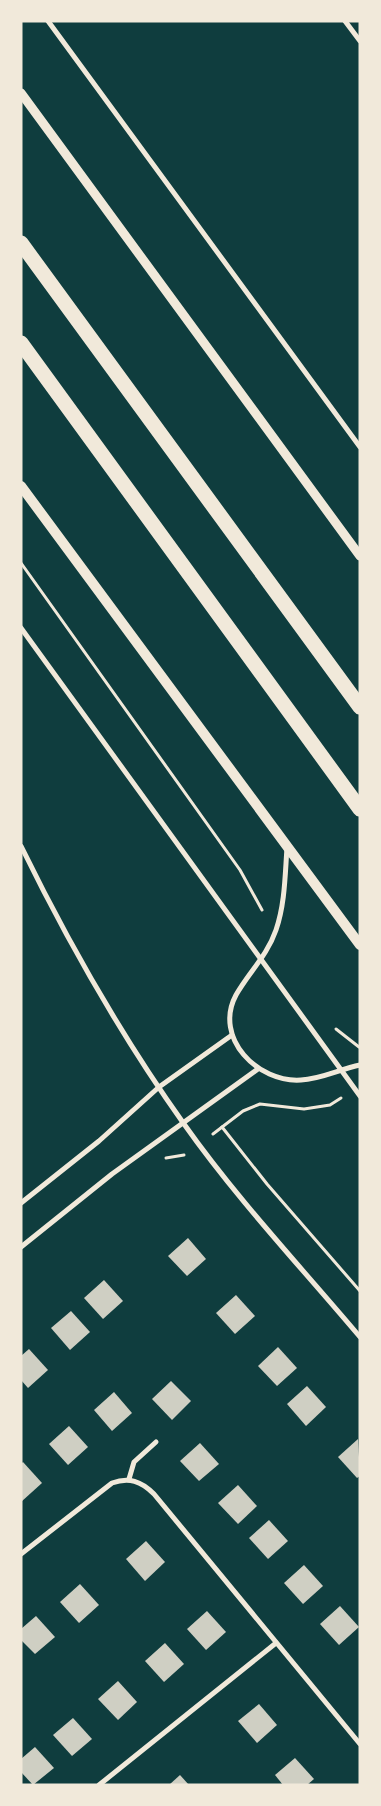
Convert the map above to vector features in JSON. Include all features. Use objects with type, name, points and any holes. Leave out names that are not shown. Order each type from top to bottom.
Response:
[{"type":"highway","points":[[21,242],[360,707]]},
{"type":"highway","points":[[21,343],[360,809]]},
{"type":"main road","points":[[21,486],[360,945]]},
{"type":"street","points":[[48,21],[360,447]]},
{"type":"street","points":[[345,21],[360,41]]},
{"type":"street","points":[[21,93],[360,556]]},
{"type":"street","points":[[21,628],[360,1096]]},
{"type":"street","points":[[287,845],[282,906],[274,935],[262,960],[236,995],[230,1021],[232,1035],[242,1054],[258,1069],[279,1077],[301,1080],[315,1078],[360,1064]]},
{"type":"street","points":[[21,846],[80,960],[183,1123],[360,1337]]},
{"type":"street","points":[[21,1203],[99,1141],[159,1087],[232,1035]]},
{"type":"street","points":[[21,1247],[112,1174],[258,1069]]},
{"type":"street","points":[[129,1480],[134,1462],[156,1442]]},
{"type":"street","points":[[21,1554],[112,1483],[129,1480],[138,1482],[154,1494],[360,1744]]},
{"type":"street","points":[[99,1785],[276,1643]]},
{"type":"path","points":[[21,563],[240,870],[274,935]]},
{"type":"path","points":[[334,1027],[360,1047]]},
{"type":"path","points":[[158,1162],[165,1158],[182,1158],[243,1111],[260,1104],[304,1109],[330,1105],[355,1089]]},
{"type":"path","points":[[222,1127],[267,1184],[360,1291]]},
{"type":"building","points":[[188,1238],[206,1259],[187,1276],[168,1256]]},
{"type":"building","points":[[104,1280],[123,1301],[103,1319],[84,1298]]},
{"type":"building","points":[[236,1295],[255,1316],[235,1334],[216,1313]]},
{"type":"building","points":[[71,1311],[90,1332],[70,1350],[51,1328]]},
{"type":"building","points":[[278,1347],[297,1368],[277,1386],[258,1366]]},
{"type":"building","points":[[29,1349],[48,1370],[28,1388],[21,1380],[21,1356]]},
{"type":"building","points":[[171,1381],[191,1401],[172,1420],[152,1399]]},
{"type":"building","points":[[307,1386],[326,1407],[306,1426],[287,1404]]},
{"type":"building","points":[[114,1392],[132,1413],[112,1431],[94,1410]]},
{"type":"building","points":[[69,1426],[88,1447],[68,1465],[49,1444]]},
{"type":"building","points":[[358,1439],[360,1476],[357,1478],[338,1457]]},
{"type":"building","points":[[200,1443],[219,1464],[199,1481],[180,1461]]},
{"type":"building","points":[[23,1462],[42,1483],[21,1502],[21,1464]]},
{"type":"building","points":[[238,1485],[257,1506],[238,1524],[218,1503]]},
{"type":"building","points":[[269,1520],[288,1541],[268,1559],[249,1538]]},
{"type":"building","points":[[146,1541],[165,1562],[145,1581],[126,1559]]},
{"type":"building","points":[[304,1565],[323,1586],[303,1604],[284,1583]]},
{"type":"building","points":[[80,1584],[99,1605],[79,1623],[60,1602]]},
{"type":"building","points":[[340,1606],[359,1627],[339,1645],[320,1624]]},
{"type":"building","points":[[207,1611],[226,1632],[206,1650],[187,1629]]},
{"type":"building","points":[[36,1616],[55,1637],[35,1654],[21,1640],[21,1629]]},
{"type":"building","points":[[165,1643],[184,1664],[164,1682],[145,1661]]},
{"type":"building","points":[[118,1681],[137,1702],[118,1720],[98,1699]]},
{"type":"building","points":[[259,1704],[277,1725],[257,1743],[238,1721]]},
{"type":"building","points":[[73,1718],[92,1739],[72,1756],[53,1735]]},
{"type":"building","points":[[35,1747],[54,1768],[33,1785],[21,1772],[21,1759]]},
{"type":"building","points":[[295,1758],[314,1779],[307,1785],[283,1785],[275,1775]]},
{"type":"building","points":[[180,1775],[189,1785],[169,1785]]}]
